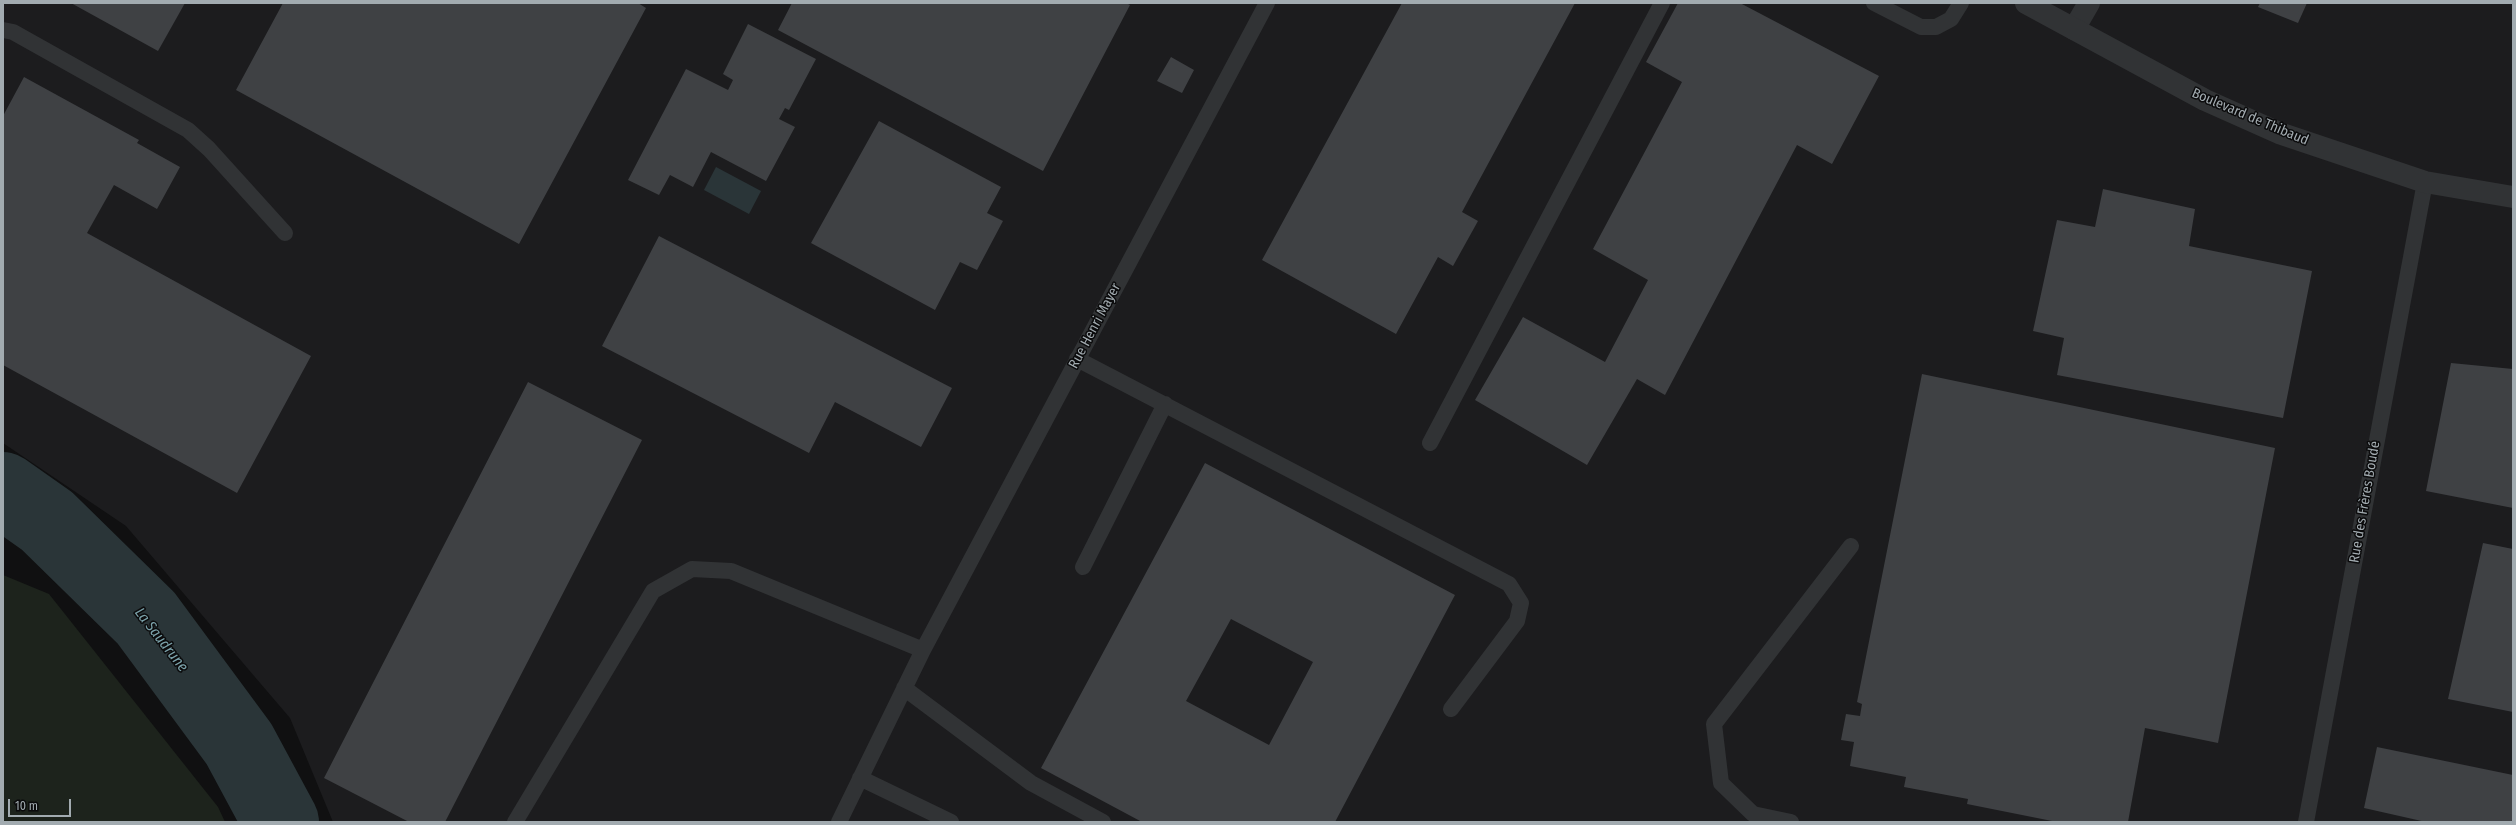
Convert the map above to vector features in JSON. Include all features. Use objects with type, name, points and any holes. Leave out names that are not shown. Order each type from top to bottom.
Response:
[{"type":"street","name":"Boulevard de Thibaud","points":[[2026,3],[2205,100],[2279,133],[2425,182],[2513,197]]},
{"type":"street","points":[[2074,29],[2088,3]]},
{"type":"lane","name":"Rue Henri Mayer","points":[[839,822],[923,650],[1267,3]]},
{"type":"lane","points":[[1430,443],[1662,3]]},
{"type":"lane","points":[[1874,3],[1921,27],[1936,27],[1950,19],[1962,3]]},
{"type":"lane","points":[[3,30],[13,32],[188,130],[209,149],[285,233]]},
{"type":"lane","name":"Rue des Frères Boudé","points":[[2306,822],[2425,182]]},
{"type":"lane","points":[[1078,359],[1509,584],[1521,603],[1517,621],[1451,709]]},
{"type":"lane","points":[[1083,567],[1165,404]]},
{"type":"lane","points":[[1791,822],[1753,814],[1721,783],[1714,724],[1851,546]]},
{"type":"lane","points":[[515,822],[653,591],[692,569],[731,571],[923,650]]},
{"type":"lane","points":[[904,688],[1031,784],[1103,822]]},
{"type":"lane","points":[[860,778],[951,822]]},
{"type":"shaded area","points":[[3,3],[2513,3],[2513,822],[333,822],[290,718],[126,526],[3,443]]},
{"type":"shaded area","points":[[716,167],[761,191],[749,214],[704,190]]},
{"type":"shaded area","points":[[3,575],[49,594],[218,807],[225,822],[3,822]]},
{"type":"building","points":[[71,3],[185,3],[158,51]]},
{"type":"building","points":[[283,3],[638,3],[646,8],[519,244],[236,90]]},
{"type":"building","points":[[792,3],[1126,3],[1130,5],[1043,171],[778,30]]},
{"type":"building","points":[[1402,3],[1575,3],[1462,212],[1478,221],[1453,266],[1438,257],[1396,334],[1262,260]]},
{"type":"building","points":[[1678,3],[1740,3],[1879,76],[1832,164],[1797,145],[1665,395],[1637,379],[1587,465],[1475,400],[1523,317],[1605,362],[1648,280],[1593,249],[1682,82],[1646,62]]},
{"type":"building","points":[[2260,3],[2307,3],[2298,23],[2258,7]]},
{"type":"building","points":[[748,24],[816,59],[789,110],[785,108],[779,119],[795,127],[766,181],[711,152],[693,187],[670,175],[659,195],[628,180],[686,69],[728,90],[733,80],[723,74]]},
{"type":"building","points":[[1171,57],[1194,70],[1182,93],[1157,81]]},
{"type":"building","points":[[24,77],[139,140],[137,143],[180,167],[157,209],[114,185],[87,233],[311,356],[237,493],[3,365],[3,116]]},
{"type":"building","points":[[879,121],[1001,187],[987,213],[1003,221],[977,270],[960,262],[935,310],[811,243]]},
{"type":"building","points":[[2103,189],[2195,209],[2189,246],[2312,271],[2283,418],[2057,375],[2064,338],[2033,331],[2057,220],[2095,227]]},
{"type":"building","points":[[659,236],[952,388],[921,447],[835,402],[809,453],[602,346]]},
{"type":"building","points":[[2451,363],[2513,369],[2513,508],[2426,491]]},
{"type":"building","points":[[1922,374],[2275,448],[2218,743],[2145,728],[2128,822],[2057,822],[1967,804],[1968,799],[1904,787],[1906,777],[1850,766],[1854,742],[1841,740],[1846,714],[1860,716],[1862,704],[1857,702]]},
{"type":"building","points":[[528,382],[642,440],[445,822],[409,822],[324,778]]},
{"type":"building","points":[[1205,463],[1455,595],[1335,822],[1142,822],[1041,768]],"holes":[[[1231,619],[1313,662],[1269,745],[1186,701]]]},
{"type":"building","points":[[2483,543],[2513,549],[2513,712],[2448,699]]},
{"type":"building","points":[[2377,747],[2513,775],[2513,822],[2426,822],[2364,808]]},
{"type":"waterway","name":"La Saudrune","points":[[3,490],[47,521],[146,618],[239,744],[281,822]]}]
